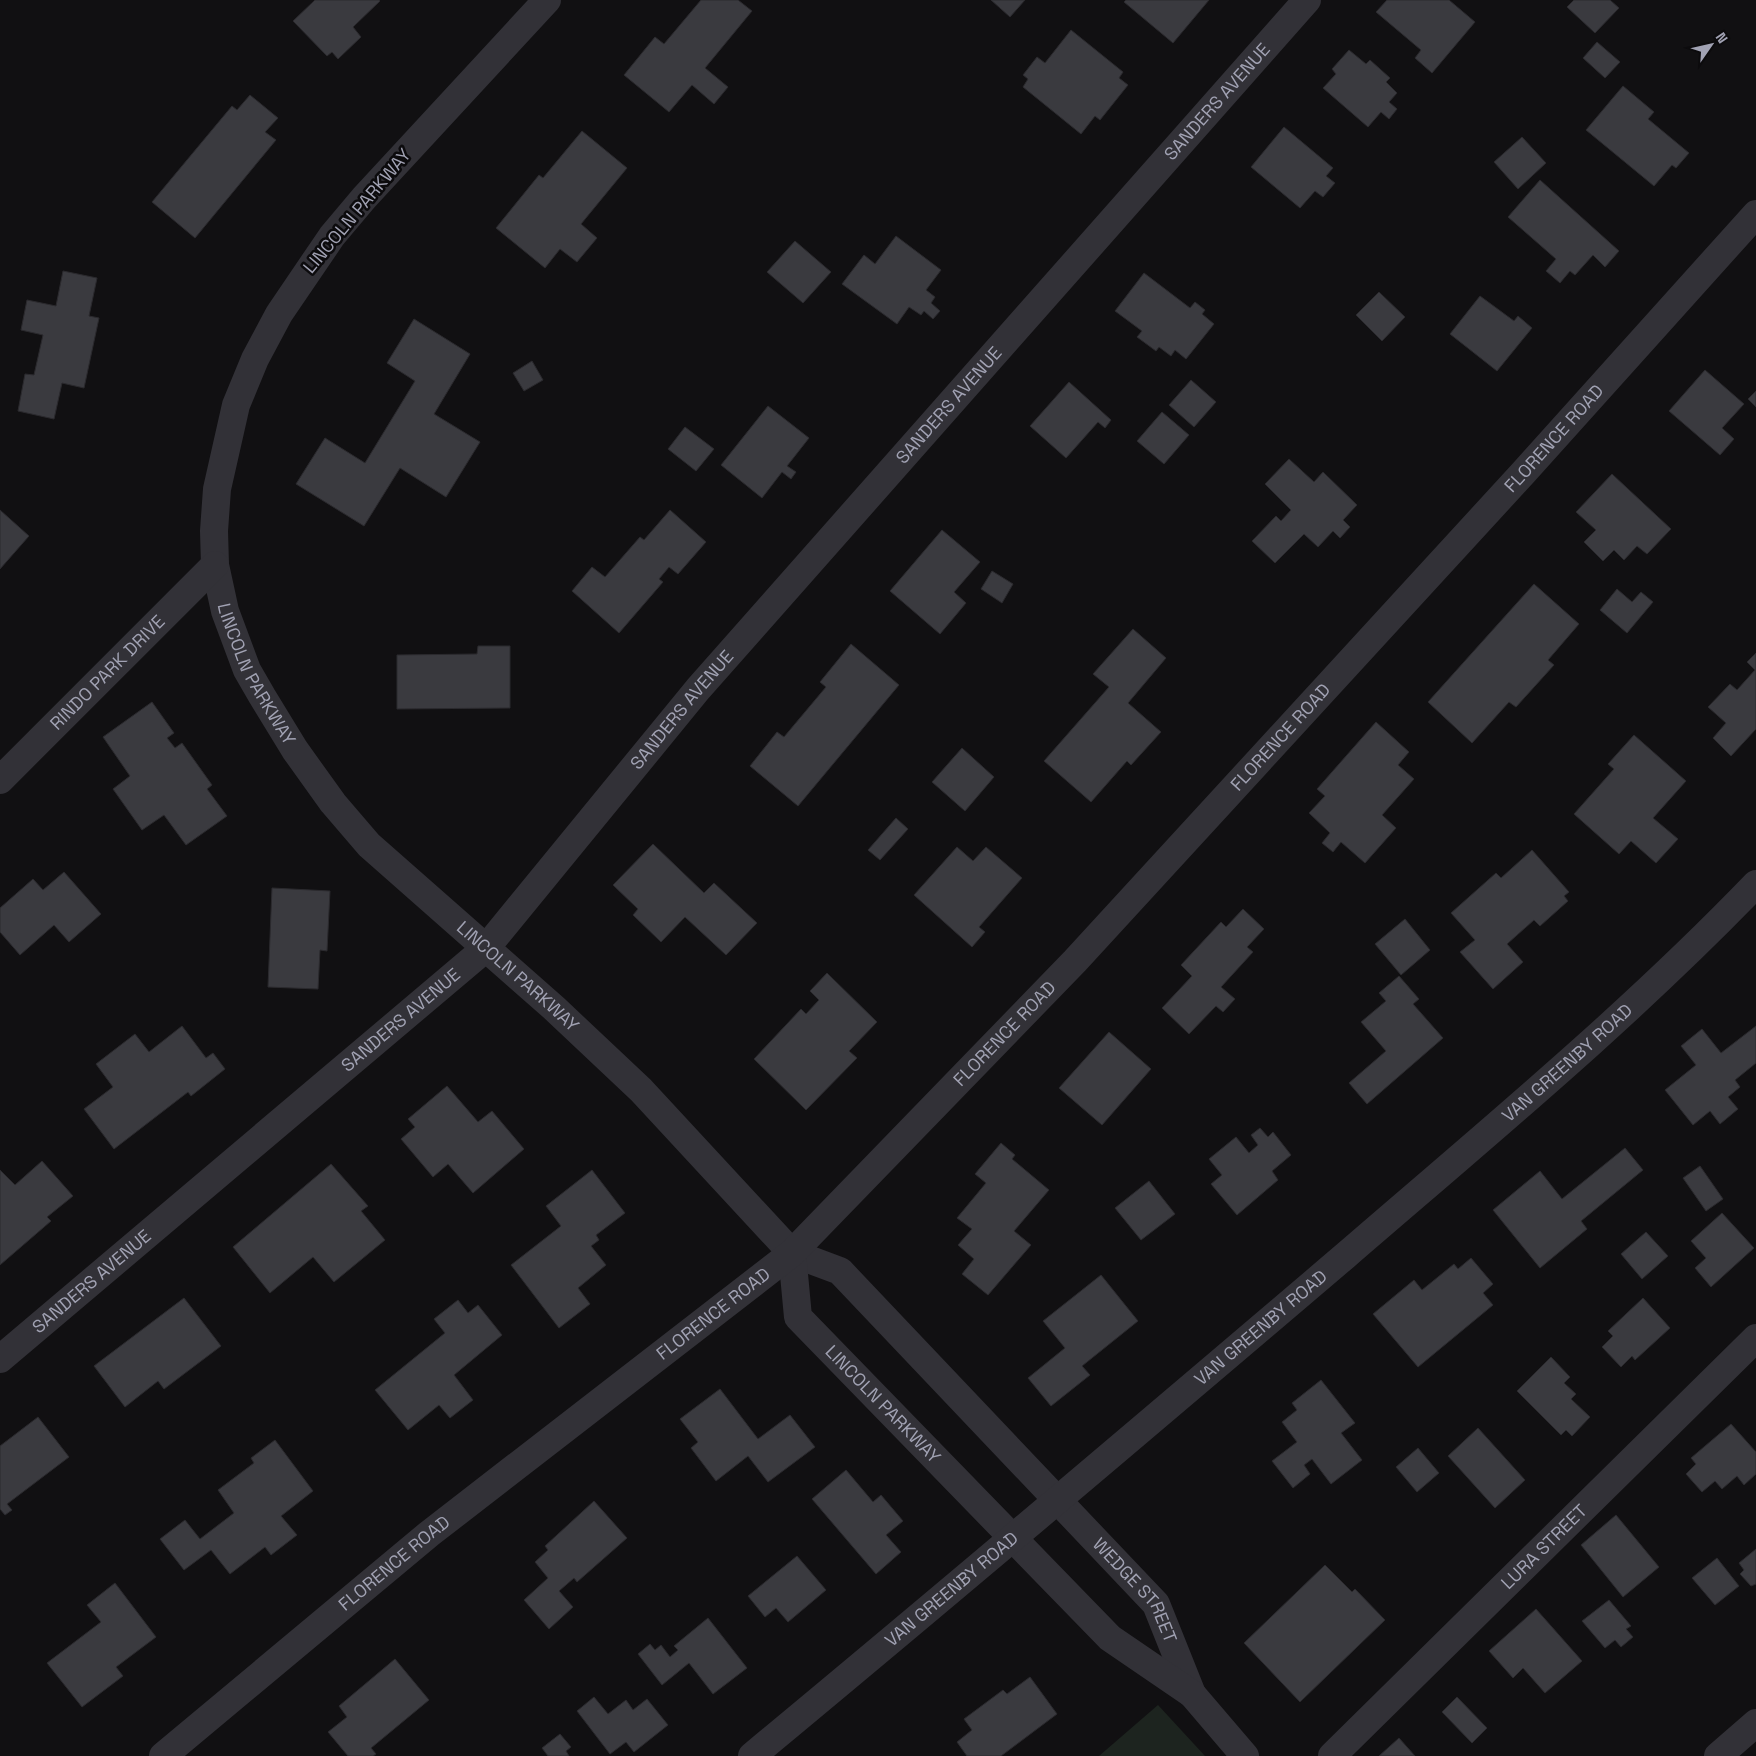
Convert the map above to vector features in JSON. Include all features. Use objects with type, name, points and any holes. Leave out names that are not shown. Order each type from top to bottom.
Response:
[{"type":"street","name":"LINCOLN PARKWAY","points":[[547,0],[357,205],[304,273],[254,359],[236,405],[217,489],[214,531],[215,566],[225,611],[247,670],[295,750],[333,803],[369,845],[554,1008],[641,1090],[792,1253],[840,1271],[1059,1501]]},
{"type":"street","name":"SANDERS AVENUE","points":[[0,1359],[486,948],[704,682],[1307,0]]},
{"type":"street","name":"FLORENCE ROAD","points":[[162,1756],[429,1534],[792,1253],[1088,946],[1524,472],[1756,214]]},
{"type":"street","name":"RINDO PARK DRIVE","points":[[0,780],[215,566]]},
{"type":"street","name":"VAN GREENBY ROAD","points":[[752,1756],[1059,1501],[1542,1084],[1639,998],[1756,884]]},
{"type":"street","name":"LINCOLN PARKWAY","points":[[792,1253],[798,1317],[1015,1538]]},
{"type":"street","name":"LURA STREET","points":[[1332,1756],[1756,1338]]},
{"type":"street","name":"WEDGE STREET","points":[[1059,1501],[1156,1604],[1192,1694]]},
{"type":"street","name":"WEDGE STREET","points":[[1015,1538],[1110,1638],[1192,1694],[1245,1756]]},
{"type":"street","points":[[1718,1756],[1756,1723]]},
{"type":"shaded area","points":[[1158,1705],[1205,1756],[1099,1756]]},
{"type":"building","points":[[315,0],[380,1],[353,27],[361,37],[338,59],[332,52],[327,56],[293,21]]},
{"type":"building","points":[[701,0],[738,0],[752,11],[705,68],[728,87],[714,104],[692,85],[669,112],[624,75],[655,37],[664,44]]},
{"type":"building","points":[[991,0],[1025,0],[1010,17]]},
{"type":"building","points":[[1126,0],[1209,0],[1173,43],[1124,2]]},
{"type":"building","points":[[1387,0],[1449,0],[1475,22],[1432,73],[1415,58],[1421,50],[1376,12]]},
{"type":"building","points":[[1574,0],[1610,0],[1619,8],[1595,33],[1567,7]]},
{"type":"building","points":[[1071,30],[1123,72],[1119,78],[1128,85],[1100,120],[1095,116],[1081,134],[1023,87],[1028,79],[1023,75],[1037,57],[1045,63]]},
{"type":"building","points":[[1597,42],[1620,62],[1605,78],[1583,58]]},
{"type":"building","points":[[1349,50],[1366,64],[1370,60],[1390,78],[1386,82],[1397,93],[1389,102],[1397,109],[1389,119],[1381,112],[1368,127],[1323,88],[1336,74],[1332,69]]},
{"type":"building","points":[[1623,86],[1654,112],[1648,119],[1689,153],[1676,168],[1672,165],[1654,186],[1586,130]]},
{"type":"building","points":[[250,95],[278,118],[265,132],[276,140],[195,238],[152,202],[232,106],[237,110]]},
{"type":"building","points":[[1284,127],[1333,168],[1326,176],[1335,183],[1323,197],[1315,191],[1300,208],[1251,167]]},
{"type":"building","points":[[582,131],[627,168],[581,224],[597,238],[577,262],[560,249],[545,268],[496,228],[539,175],[543,178]]},
{"type":"building","points":[[1522,137],[1546,163],[1518,189],[1494,162]]},
{"type":"building","points":[[1540,180],[1619,251],[1605,267],[1593,255],[1575,275],[1570,271],[1560,283],[1546,271],[1556,259],[1508,217]]},
{"type":"building","points":[[896,236],[941,270],[926,290],[935,297],[931,303],[940,311],[933,319],[924,311],[921,315],[909,307],[897,324],[842,284],[864,255],[875,264]]},
{"type":"building","points":[[795,241],[831,272],[803,303],[767,272]]},
{"type":"building","points":[[63,271],[97,278],[89,316],[99,318],[84,388],[62,383],[54,419],[18,411],[25,374],[34,375],[43,335],[21,330],[27,300],[56,306]]},
{"type":"building","points":[[1144,273],[1190,308],[1195,302],[1205,310],[1202,314],[1214,324],[1186,359],[1175,350],[1171,356],[1159,347],[1156,351],[1137,337],[1142,331],[1115,311]]},
{"type":"building","points":[[1379,292],[1405,317],[1382,341],[1356,315]]},
{"type":"building","points":[[1480,296],[1514,321],[1518,316],[1532,328],[1497,371],[1450,334]]},
{"type":"building","points":[[414,319],[470,354],[434,414],[480,442],[446,497],[400,468],[364,526],[296,484],[325,438],[365,463],[415,381],[387,363]]},
{"type":"building","points":[[532,361],[543,380],[524,391],[513,373]]},
{"type":"building","points":[[1705,370],[1744,404],[1722,428],[1734,439],[1720,455],[1669,411]]},
{"type":"building","points":[[1191,380],[1216,402],[1194,427],[1169,405]]},
{"type":"building","points":[[1069,382],[1111,420],[1105,428],[1098,422],[1066,458],[1030,426]]},
{"type":"building","points":[[1756,391],[1756,407],[1748,399]]},
{"type":"building","points":[[768,406],[809,438],[787,466],[796,472],[791,479],[782,472],[762,498],[721,465]]},
{"type":"building","points":[[1162,412],[1189,435],[1164,464],[1137,441]]},
{"type":"building","points":[[685,427],[714,449],[696,471],[668,449]]},
{"type":"building","points":[[1289,459],[1314,482],[1323,472],[1357,505],[1343,520],[1350,527],[1340,538],[1333,531],[1318,547],[1304,534],[1275,563],[1252,541],[1276,516],[1281,521],[1291,510],[1265,484]]},
{"type":"building","points":[[1612,474],[1671,529],[1647,554],[1637,546],[1624,560],[1614,550],[1603,561],[1584,542],[1596,530],[1576,512]]},
{"type":"building","points":[[0,510],[29,536],[0,569]]},
{"type":"building","points":[[670,510],[706,542],[678,574],[669,567],[659,579],[663,582],[619,633],[572,591],[592,567],[605,577],[640,537],[644,540]]},
{"type":"building","points":[[942,530],[980,562],[954,592],[966,603],[940,634],[890,591]]},
{"type":"building","points":[[992,571],[1013,584],[1002,603],[981,589]]},
{"type":"building","points":[[1534,584],[1579,624],[1548,660],[1554,665],[1516,707],[1509,702],[1472,743],[1428,702]]},
{"type":"building","points":[[1617,589],[1632,602],[1641,592],[1653,602],[1627,633],[1600,610]]},
{"type":"building","points":[[1133,629],[1166,658],[1128,703],[1161,732],[1131,765],[1127,761],[1091,802],[1044,761],[1109,687],[1093,674]]},
{"type":"building","points":[[851,644],[899,685],[798,806],[750,766],[777,732],[784,737],[826,687],[820,682]]},
{"type":"building","points":[[478,646],[510,646],[510,708],[397,709],[397,655],[477,654]]},
{"type":"building","points":[[1756,653],[1756,729],[1731,756],[1713,738],[1726,723],[1708,707],[1730,684],[1737,690],[1755,670],[1747,662]]},
{"type":"building","points":[[152,702],[174,733],[167,738],[175,748],[182,743],[212,785],[207,789],[227,816],[186,845],[164,815],[142,830],[113,789],[130,776],[103,737]]},
{"type":"building","points":[[1376,722],[1409,752],[1398,765],[1414,779],[1382,815],[1396,828],[1365,863],[1341,842],[1333,852],[1322,843],[1330,833],[1309,813],[1325,796],[1317,789]]},
{"type":"building","points":[[1634,735],[1686,781],[1653,818],[1678,839],[1656,863],[1631,841],[1619,854],[1574,814],[1614,769],[1608,764]]},
{"type":"building","points":[[962,748],[994,777],[965,811],[932,782]]},
{"type":"building","points":[[896,818],[908,829],[880,860],[868,850]]},
{"type":"building","points":[[653,844],[704,893],[714,883],[757,923],[726,955],[685,917],[661,942],[633,915],[638,909],[613,885]]},
{"type":"building","points":[[957,847],[973,861],[986,847],[1022,878],[979,927],[985,932],[972,947],[914,895]]},
{"type":"building","points":[[1532,850],[1569,892],[1564,896],[1568,901],[1540,926],[1534,920],[1507,944],[1523,962],[1493,989],[1460,952],[1475,940],[1451,913],[1496,873],[1501,878]]},
{"type":"building","points":[[64,872],[101,914],[69,942],[54,925],[20,955],[0,932],[0,908],[33,879],[43,890]]},
{"type":"building","points":[[272,888],[330,891],[327,951],[320,950],[318,989],[268,987]]},
{"type":"building","points":[[1243,909],[1264,929],[1247,947],[1253,952],[1221,987],[1235,999],[1223,1012],[1216,1006],[1189,1034],[1162,1008],[1192,976],[1181,965],[1221,922],[1226,927]]},
{"type":"building","points":[[1405,919],[1430,950],[1401,975],[1375,944]]},
{"type":"building","points":[[827,973],[877,1022],[849,1051],[857,1058],[806,1110],[754,1059],[801,1009],[806,1014],[819,1000],[810,991]]},
{"type":"building","points":[[1399,976],[1419,999],[1413,1004],[1443,1038],[1367,1104],[1349,1083],[1386,1051],[1361,1022],[1386,1001],[1379,993]]},
{"type":"building","points":[[182,1026],[206,1058],[213,1053],[225,1069],[191,1096],[188,1092],[114,1149],[84,1109],[113,1087],[96,1064],[135,1034],[149,1052]]},
{"type":"building","points":[[1756,1026],[1756,1063],[1735,1080],[1740,1087],[1728,1097],[1738,1109],[1720,1124],[1710,1111],[1693,1125],[1665,1090],[1696,1065],[1681,1046],[1702,1029],[1721,1053]]},
{"type":"building","points":[[1109,1032],[1151,1069],[1102,1125],[1059,1088]]},
{"type":"building","points":[[447,1086],[478,1122],[492,1111],[524,1149],[473,1193],[448,1164],[433,1177],[401,1139],[415,1127],[408,1119]]},
{"type":"building","points":[[1260,1128],[1268,1137],[1273,1132],[1291,1155],[1272,1171],[1278,1180],[1237,1215],[1211,1184],[1222,1175],[1209,1159],[1236,1137],[1249,1153],[1258,1145],[1251,1135]]},
{"type":"building","points":[[1001,1143],[1015,1155],[1012,1159],[1049,1190],[1014,1231],[1031,1245],[988,1295],[962,1274],[974,1259],[958,1245],[972,1229],[957,1218],[986,1183],[975,1174]]},
{"type":"building","points":[[1625,1148],[1643,1170],[1581,1221],[1587,1229],[1540,1268],[1493,1210],[1540,1171],[1562,1199]]},
{"type":"building","points":[[42,1161],[73,1196],[47,1217],[51,1221],[0,1265],[0,1170],[15,1185]]},
{"type":"building","points":[[331,1164],[368,1206],[361,1211],[385,1240],[334,1282],[313,1257],[270,1293],[233,1247]]},
{"type":"building","points":[[1700,1166],[1723,1199],[1706,1211],[1683,1178]]},
{"type":"building","points":[[592,1170],[625,1213],[596,1235],[599,1240],[591,1246],[606,1265],[578,1288],[590,1304],[559,1328],[511,1265],[561,1226],[546,1206]]},
{"type":"building","points":[[1149,1181],[1175,1214],[1141,1240],[1115,1208]]},
{"type":"building","points":[[1722,1213],[1754,1248],[1711,1287],[1695,1268],[1706,1258],[1691,1241]]},
{"type":"building","points":[[1646,1232],[1668,1256],[1642,1279],[1621,1254]]},
{"type":"building","points":[[1471,1258],[1493,1284],[1483,1293],[1493,1305],[1418,1367],[1373,1314],[1414,1280],[1422,1290],[1454,1264],[1458,1269]]},
{"type":"building","points":[[1101,1275],[1138,1321],[1082,1366],[1090,1375],[1051,1406],[1028,1378],[1065,1348],[1043,1321]]},
{"type":"building","points":[[184,1298],[221,1346],[164,1389],[158,1381],[125,1407],[94,1366]]},
{"type":"building","points":[[1643,1298],[1670,1328],[1635,1360],[1632,1356],[1621,1367],[1602,1347],[1613,1336],[1608,1331]]},
{"type":"building","points":[[458,1300],[468,1313],[478,1305],[502,1335],[454,1375],[473,1400],[450,1418],[439,1405],[408,1430],[375,1390],[445,1333],[434,1319]]},
{"type":"building","points":[[1551,1357],[1570,1377],[1564,1383],[1576,1394],[1571,1399],[1590,1417],[1572,1436],[1566,1430],[1561,1435],[1517,1391]]},
{"type":"building","points":[[1321,1380],[1355,1423],[1341,1433],[1362,1460],[1331,1484],[1312,1459],[1304,1465],[1310,1474],[1293,1488],[1272,1461],[1297,1442],[1282,1422],[1297,1410],[1292,1403]]},
{"type":"building","points":[[720,1389],[758,1439],[790,1415],[815,1447],[768,1482],[748,1456],[716,1481],[691,1448],[698,1442],[680,1419]]},
{"type":"building","points":[[38,1417],[69,1457],[7,1504],[12,1510],[5,1515],[0,1509],[0,1446]]},
{"type":"building","points":[[1731,1424],[1756,1452],[1756,1474],[1744,1485],[1737,1476],[1722,1489],[1715,1481],[1702,1492],[1686,1474],[1696,1464],[1691,1458]]},
{"type":"building","points":[[1478,1428],[1525,1480],[1495,1508],[1448,1456]]},
{"type":"building","points":[[275,1440],[313,1491],[281,1516],[297,1535],[271,1555],[265,1547],[230,1574],[211,1550],[184,1570],[160,1539],[185,1520],[200,1539],[234,1513],[218,1490],[254,1463],[251,1458]]},
{"type":"building","points":[[1418,1448],[1439,1473],[1417,1492],[1396,1467]]},
{"type":"building","points":[[846,1470],[873,1502],[881,1495],[903,1521],[886,1535],[901,1552],[876,1574],[812,1499]]},
{"type":"building","points":[[594,1501],[627,1538],[577,1582],[574,1578],[559,1591],[573,1607],[549,1629],[524,1600],[548,1578],[535,1562],[548,1550],[545,1546]]},
{"type":"building","points":[[1616,1515],[1659,1567],[1623,1597],[1581,1545]]},
{"type":"building","points":[[1756,1549],[1756,1584],[1751,1586],[1740,1574],[1744,1570],[1739,1563]]},
{"type":"building","points":[[797,1556],[826,1590],[788,1622],[776,1608],[765,1617],[748,1596]]},
{"type":"building","points":[[1717,1558],[1739,1586],[1715,1605],[1692,1578]]},
{"type":"building","points":[[1325,1565],[1352,1592],[1355,1589],[1385,1620],[1300,1702],[1244,1643]]},
{"type":"building","points":[[115,1583],[156,1637],[116,1667],[123,1676],[82,1707],[47,1663],[101,1622],[87,1605]]},
{"type":"building","points":[[1609,1600],[1631,1626],[1626,1629],[1633,1637],[1621,1647],[1615,1640],[1605,1648],[1582,1621]]},
{"type":"building","points":[[1536,1609],[1582,1661],[1545,1693],[1523,1668],[1513,1678],[1489,1651]]},
{"type":"building","points":[[708,1618],[747,1668],[713,1694],[689,1663],[662,1685],[638,1654],[650,1644],[655,1650],[661,1645],[670,1657],[678,1650],[674,1646]]},
{"type":"building","points":[[395,1659],[429,1700],[371,1748],[376,1754],[373,1756],[348,1756],[328,1732],[347,1717],[339,1706]]},
{"type":"building","points":[[1030,1677],[1057,1714],[1001,1756],[967,1756],[957,1742],[972,1730],[964,1719],[1003,1690],[1007,1694]]},
{"type":"building","points":[[594,1697],[608,1714],[626,1700],[633,1710],[647,1699],[668,1725],[634,1752],[626,1742],[610,1754],[577,1711]]},
{"type":"building","points":[[1457,1697],[1487,1728],[1472,1743],[1442,1712]]},
{"type":"building","points":[[560,1734],[571,1747],[566,1751],[569,1756],[548,1756],[542,1748]]},
{"type":"building","points":[[1399,1738],[1415,1756],[1379,1756]]}]
